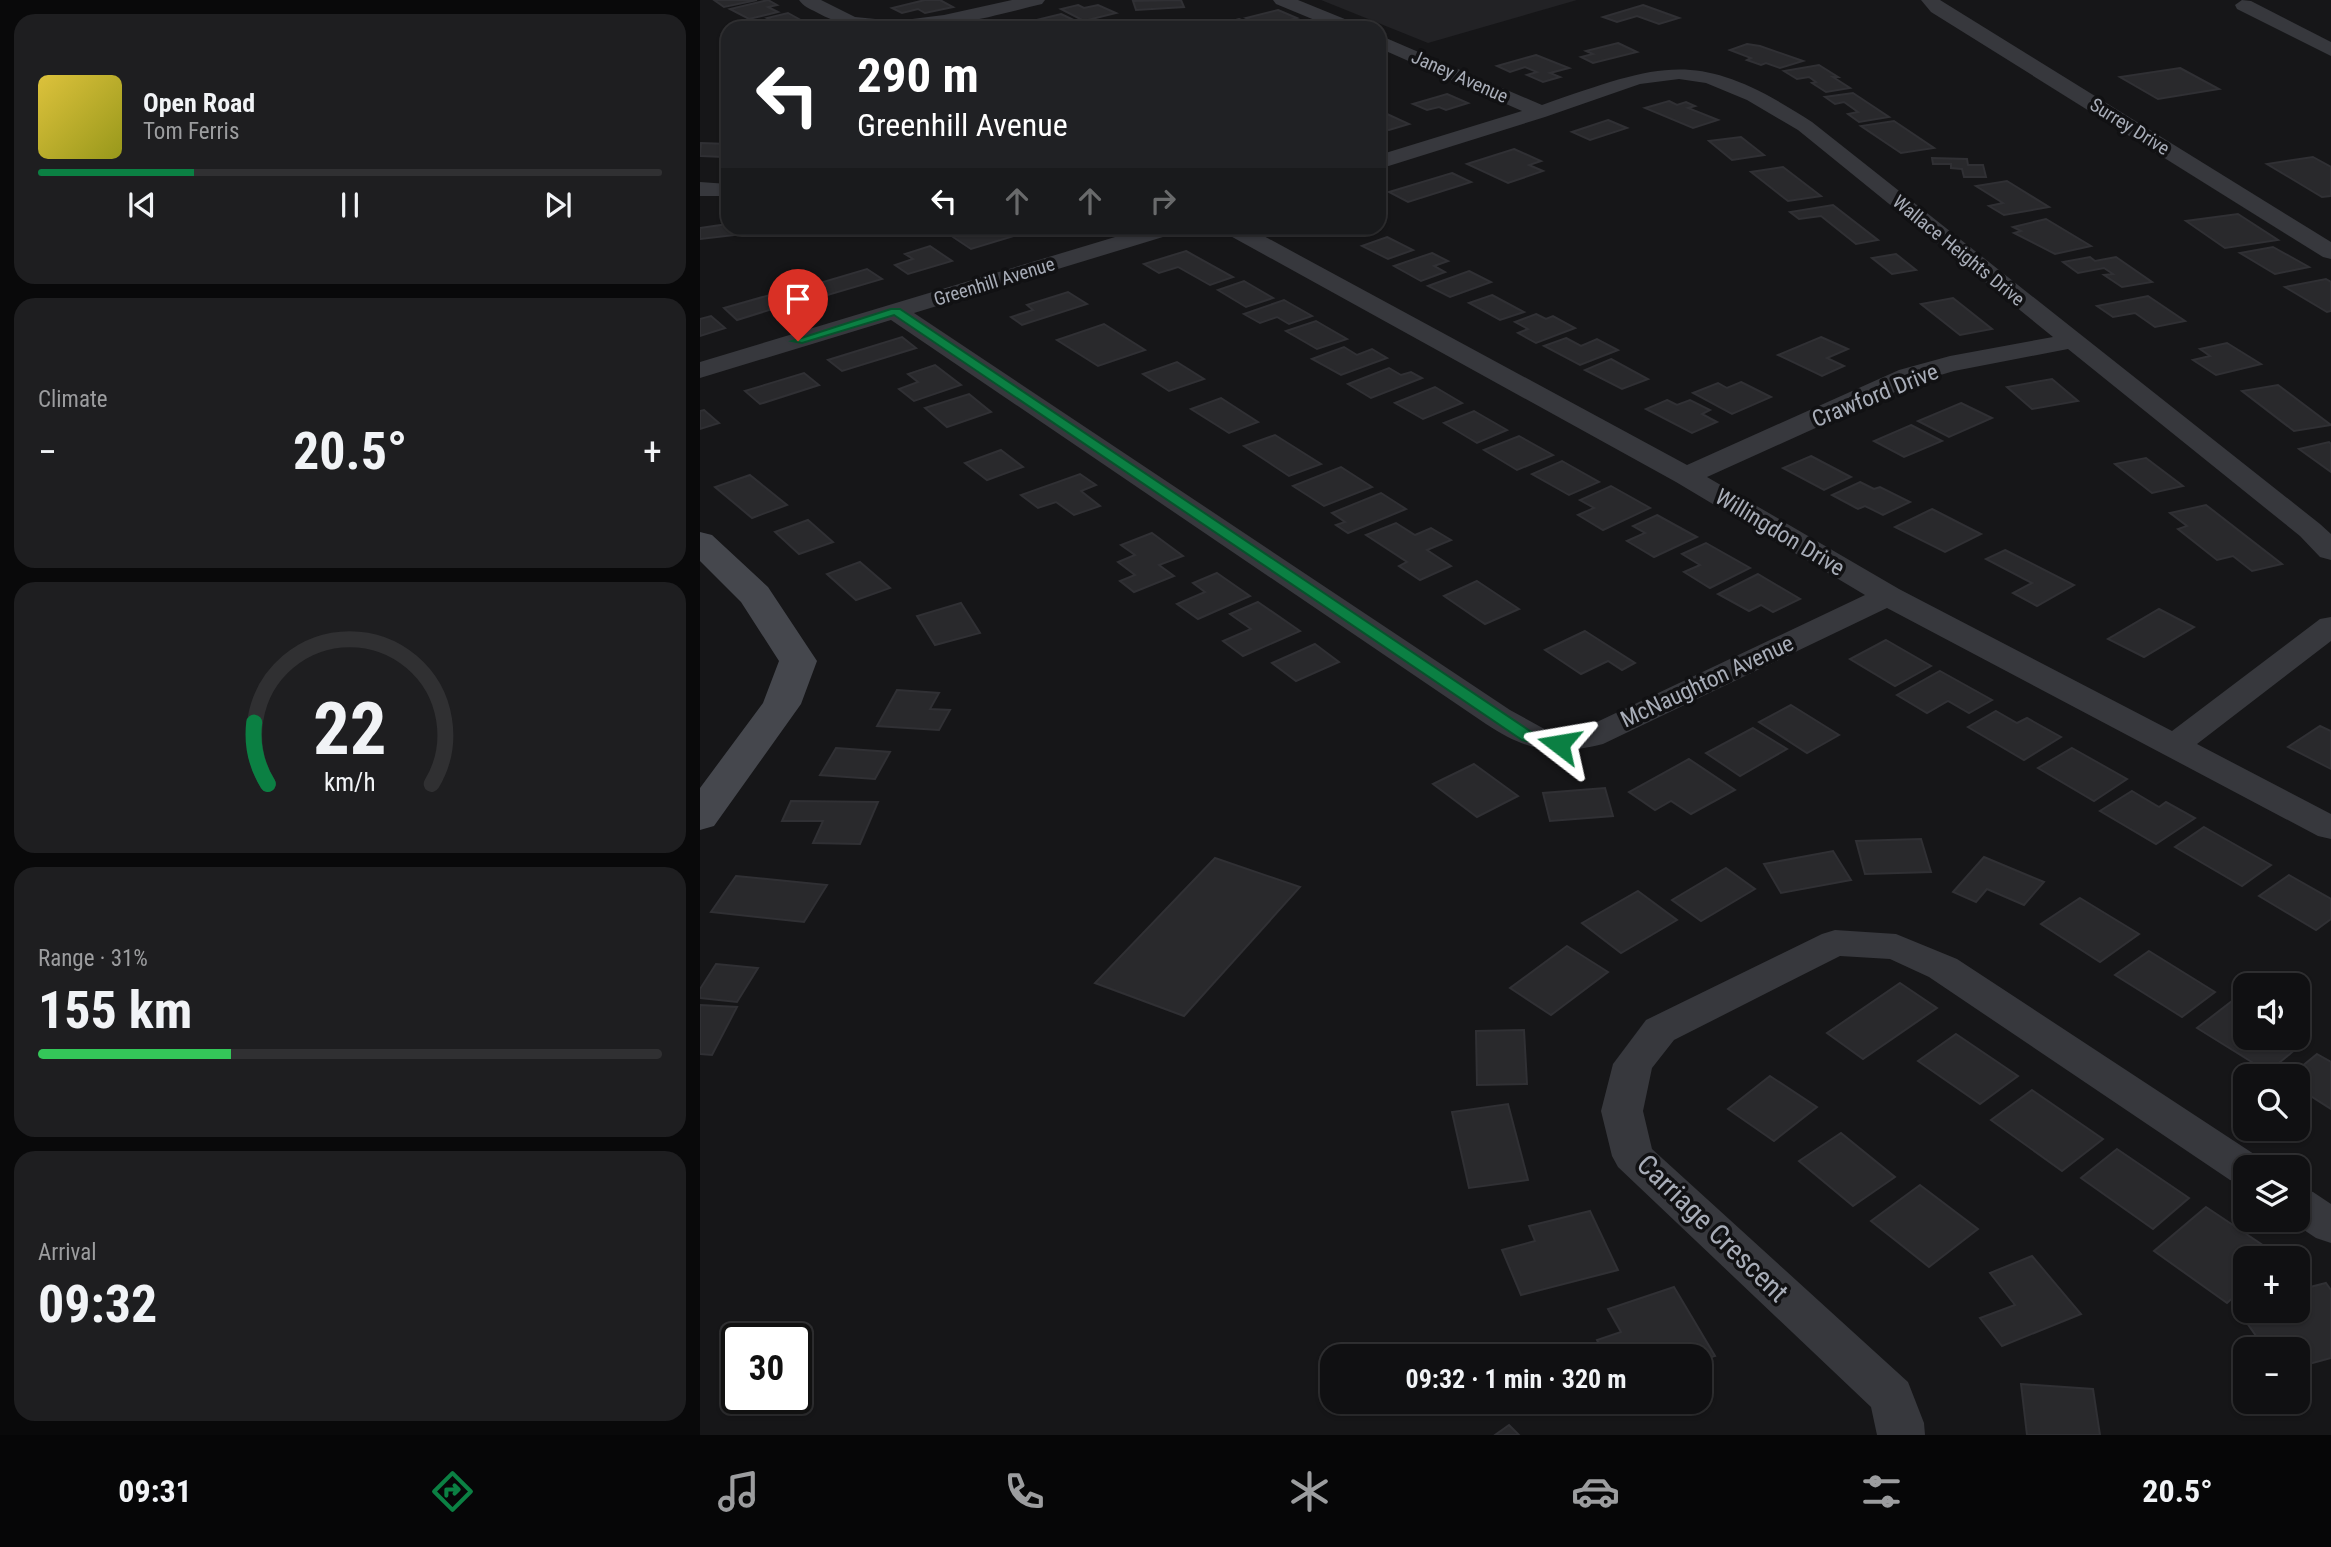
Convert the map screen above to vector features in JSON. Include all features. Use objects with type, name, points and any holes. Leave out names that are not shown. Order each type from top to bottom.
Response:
[{"type":"street","points":[[808,0],[850,21]]},
{"type":"street","points":[[943,21],[1036,0]]},
{"type":"street","points":[[1282,0],[1326,21]]},
{"type":"street","name":"Surrey Drive","points":[[1930,0],[1938,8],[2331,252]]},
{"type":"street","points":[[2244,5],[2331,50]]},
{"type":"street","name":"Janey Avenue","points":[[1386,44],[1541,112]]},
{"type":"street","name":"Wallace Heights Drive","points":[[1541,112],[1634,80],[1680,74],[1700,76],[1771,104],[1805,127],[2310,530],[2331,551]]},
{"type":"street","points":[[1386,160],[1541,112]]},
{"type":"street","points":[[700,189],[721,190]]},
{"type":"street","name":"Greenhill Avenue","points":[[700,370],[1145,235]]},
{"type":"street","name":"Willingdon Drive","points":[[1246,235],[1686,476],[1888,596],[2331,828]]},
{"type":"street","name":"McNaughton Avenue","points":[[895,311],[1528,737],[1559,744],[1591,737],[1888,596]]},
{"type":"street","name":"Crawford Drive","points":[[1686,476],[1908,376],[1950,364],[2072,341]]},
{"type":"street","points":[[700,542],[755,595],[798,662],[782,705],[700,817]]},
{"type":"street","points":[[2175,745],[2331,626]]},
{"type":"street","name":"Carriage Crescent","points":[[1901,1435],[1891,1396],[1633,1156],[1622,1111],[1633,1064],[1660,1030],[1835,943],[1896,947],[1943,968],[2233,1161]]},
{"type":"street","points":[[2310,1212],[2331,1226]]},
{"type":"shaded area","points":[[1321,0],[1577,0],[1428,43],[1386,26],[1386,21],[1373,21]]},
{"type":"building","points":[[714,0],[757,0],[724,7]]},
{"type":"building","points":[[768,0],[777,5],[768,7],[778,12],[749,19],[730,9]]},
{"type":"building","points":[[925,0],[940,0],[953,7],[925,13],[918,9],[902,13],[892,8]]},
{"type":"building","points":[[1181,0],[1184,7],[1136,10],[1133,1]]},
{"type":"building","points":[[1078,5],[1084,8],[1098,5],[1116,13],[1084,21],[1061,9]]},
{"type":"building","points":[[1643,5],[1679,18],[1659,24],[1637,16],[1617,22],[1603,17]]},
{"type":"building","points":[[1278,10],[1297,18],[1287,21],[1253,21],[1246,18]]},
{"type":"building","points":[[788,13],[802,21],[766,21],[771,20],[767,18]]},
{"type":"building","points":[[1061,14],[1076,21],[1032,21]]},
{"type":"building","points":[[1618,43],[1637,52],[1593,63],[1581,57],[1593,54],[1586,51]]},
{"type":"building","points":[[1747,44],[1803,61],[1780,68],[1747,60],[1751,58],[1730,50]]},
{"type":"building","points":[[1536,55],[1569,68],[1550,73],[1560,77],[1543,82],[1527,75],[1537,72],[1525,67],[1510,72],[1497,66]]},
{"type":"building","points":[[1819,65],[1850,88],[1826,92],[1812,83],[1816,82],[1809,77],[1797,79],[1784,71]]},
{"type":"building","points":[[2180,68],[2219,89],[2158,99],[2120,77]]},
{"type":"building","points":[[1853,93],[1889,117],[1859,122],[1848,114],[1858,112],[1844,102],[1835,104],[1825,97]]},
{"type":"building","points":[[1447,94],[1468,103],[1446,110],[1439,107],[1427,110],[1413,104]]},
{"type":"building","points":[[1669,101],[1677,105],[1686,102],[1695,106],[1688,108],[1718,120],[1693,128],[1645,108]]},
{"type":"building","points":[[1387,114],[1409,124],[1386,129]]},
{"type":"building","points":[[1608,120],[1627,128],[1590,140],[1572,132]]},
{"type":"building","points":[[1894,121],[1934,148],[1901,153],[1861,126]]},
{"type":"building","points":[[1741,137],[1764,155],[1732,160],[1709,141]]},
{"type":"building","points":[[701,143],[721,144],[721,157],[700,156]]},
{"type":"building","points":[[1514,149],[1541,161],[1529,165],[1543,171],[1508,183],[1467,164]]},
{"type":"building","points":[[2313,157],[2331,167],[2331,196],[2322,197],[2267,164]]},
{"type":"building","points":[[1932,158],[1967,159],[1968,165],[1983,165],[1986,177],[1964,177],[1962,169],[1951,168],[1951,164],[1933,164]]},
{"type":"building","points":[[1783,167],[1821,196],[1788,201],[1751,172]]},
{"type":"building","points":[[1452,173],[1471,182],[1408,202],[1389,192]]},
{"type":"building","points":[[2007,181],[2049,207],[2004,215],[1989,206],[2003,203],[1976,186]]},
{"type":"building","points":[[1833,205],[1878,240],[1856,244],[1821,216],[1799,219],[1790,212]]},
{"type":"building","points":[[2238,214],[2278,240],[2225,248],[2186,221]]},
{"type":"building","points":[[2046,219],[2091,246],[2055,254],[2014,233],[2021,231],[2013,227]]},
{"type":"building","points":[[721,225],[721,235],[735,235],[700,239],[700,228]]},
{"type":"building","points":[[950,235],[1017,235],[971,249]]},
{"type":"building","points":[[1387,237],[1413,250],[1388,259],[1362,246]]},
{"type":"building","points":[[930,246],[952,261],[908,274],[895,265],[913,259],[905,254]]},
{"type":"building","points":[[2273,247],[2309,267],[2275,274],[2240,253]]},
{"type":"building","points":[[1186,251],[1233,277],[1210,285],[1178,267],[1159,273],[1144,264]]},
{"type":"building","points":[[1432,253],[1448,261],[1434,266],[1445,272],[1421,281],[1394,266]]},
{"type":"building","points":[[1896,254],[1916,270],[1892,274],[1872,258]]},
{"type":"building","points":[[2090,257],[2095,261],[2116,257],[2152,282],[2122,287],[2104,275],[2113,274],[2104,268],[2078,273],[2063,262]]},
{"type":"building","points":[[867,269],[882,279],[821,297],[806,287]]},
{"type":"building","points":[[1469,271],[1491,282],[1450,297],[1428,286]]},
{"type":"building","points":[[2326,279],[2331,282],[2331,311],[2327,312],[2285,287]]},
{"type":"building","points":[[1244,281],[1273,298],[1246,307],[1218,290]]},
{"type":"building","points":[[791,289],[805,299],[737,320],[724,308]]},
{"type":"building","points":[[1068,292],[1087,304],[1022,325],[1011,317],[1033,310],[1027,305]]},
{"type":"building","points":[[1492,295],[1524,312],[1500,320],[1469,303]]},
{"type":"building","points":[[2148,296],[2185,321],[2155,327],[2135,313],[2113,317],[2097,306]]},
{"type":"building","points":[[1953,298],[1992,329],[1960,335],[1921,304]]},
{"type":"building","points":[[1284,300],[1312,316],[1289,324],[1277,317],[1260,323],[1244,314]]},
{"type":"building","points":[[1536,314],[1546,319],[1553,316],[1575,328],[1536,343],[1518,333],[1528,329],[1515,322]]},
{"type":"building","points":[[711,316],[725,328],[700,336],[700,319]]},
{"type":"building","points":[[1316,321],[1347,339],[1317,349],[1286,331]]},
{"type":"building","points":[[1104,324],[1145,350],[1098,366],[1057,340]]},
{"type":"building","points":[[902,337],[916,348],[842,371],[828,360]]},
{"type":"building","points":[[1821,337],[1848,349],[1827,358],[1844,366],[1822,376],[1778,355]]},
{"type":"building","points":[[1566,338],[1581,346],[1597,339],[1618,350],[1580,365],[1544,346]]},
{"type":"building","points":[[2227,343],[2261,364],[2216,375],[2193,360],[2210,356],[2200,349]]},
{"type":"building","points":[[1344,347],[1357,355],[1372,349],[1387,358],[1341,375],[1312,359]]},
{"type":"building","points":[[1611,359],[1648,379],[1622,389],[1585,370]]},
{"type":"building","points":[[1177,362],[1204,379],[1169,391],[1143,374]]},
{"type":"building","points":[[935,365],[961,385],[914,401],[899,389],[918,382],[908,374]]},
{"type":"building","points":[[1389,368],[1401,375],[1411,372],[1422,378],[1371,398],[1348,384]]},
{"type":"building","points":[[804,373],[819,385],[760,404],[745,391]]},
{"type":"building","points":[[2052,379],[2078,401],[2032,409],[2007,387]]},
{"type":"building","points":[[1741,382],[1771,397],[1732,414],[1693,393],[1718,383],[1727,388]]},
{"type":"building","points":[[2278,385],[2331,425],[2294,431],[2242,391]]},
{"type":"building","points":[[1435,387],[1462,403],[1423,419],[1395,403]]},
{"type":"building","points":[[969,394],[991,412],[947,427],[925,408]]},
{"type":"building","points":[[1221,398],[1258,422],[1229,433],[1191,409]]},
{"type":"building","points":[[1667,400],[1677,405],[1690,400],[1710,410],[1702,414],[1717,422],[1692,433],[1646,409]]},
{"type":"building","points":[[1961,403],[1992,418],[1949,437],[1918,421]]},
{"type":"building","points":[[704,410],[719,423],[700,429],[700,411]]},
{"type":"building","points":[[1474,411],[1507,430],[1477,443],[1444,423]]},
{"type":"building","points":[[1911,425],[1942,441],[1904,457],[1874,441]]},
{"type":"building","points":[[1275,435],[1321,464],[1289,476],[1244,446]]},
{"type":"building","points":[[1519,436],[1553,455],[1517,470],[1484,450]]},
{"type":"building","points":[[2329,442],[2331,472],[2299,449]]},
{"type":"building","points":[[1001,450],[1023,467],[987,480],[965,463]]},
{"type":"building","points":[[1811,456],[1851,477],[1824,490],[1783,468]]},
{"type":"building","points":[[2146,458],[2183,486],[2152,493],[2115,464]]},
{"type":"building","points":[[1562,461],[1599,482],[1569,495],[1532,474]]},
{"type":"building","points":[[1341,467],[1372,487],[1324,506],[1293,486]]},
{"type":"building","points":[[1080,474],[1096,485],[1081,491],[1100,506],[1074,515],[1056,502],[1038,508],[1021,495]]},
{"type":"building","points":[[750,475],[787,505],[752,518],[715,487]]},
{"type":"building","points":[[1860,482],[1874,489],[1880,487],[1910,502],[1883,515],[1865,506],[1858,509],[1832,495]]},
{"type":"building","points":[[1611,486],[1650,508],[1603,530],[1578,515],[1594,508],[1580,500]]},
{"type":"building","points":[[1381,493],[1406,509],[1348,533],[1336,525],[1345,522],[1332,513]]},
{"type":"building","points":[[2206,505],[2282,564],[2252,571],[2233,556],[2217,560],[2178,529],[2187,526],[2170,513]]},
{"type":"building","points":[[1932,509],[1981,534],[1945,552],[1895,527]]},
{"type":"building","points":[[1657,515],[1697,537],[1654,557],[1627,541],[1645,533],[1633,526]]},
{"type":"building","points":[[808,520],[833,542],[799,554],[775,532]]},
{"type":"building","points":[[1396,523],[1415,535],[1431,528],[1451,540],[1427,550],[1451,566],[1420,580],[1399,566],[1407,562],[1366,535]]},
{"type":"building","points":[[1152,533],[1183,556],[1159,565],[1174,576],[1134,592],[1120,581],[1135,575],[1118,562],[1135,555],[1121,545]]},
{"type":"building","points":[[1706,543],[1750,568],[1710,588],[1684,572],[1700,565],[1682,554]]},
{"type":"building","points":[[2005,550],[2074,585],[2037,606],[2013,593],[2032,583],[1986,559]]},
{"type":"building","points":[[860,562],[890,588],[856,600],[827,574]]},
{"type":"building","points":[[1217,573],[1250,596],[1198,619],[1177,604],[1205,592],[1193,583]]},
{"type":"building","points":[[1758,574],[1800,599],[1773,612],[1761,605],[1749,611],[1718,594]]},
{"type":"building","points":[[1477,581],[1519,609],[1485,624],[1444,596]]},
{"type":"building","points":[[1258,602],[1300,631],[1243,656],[1223,641],[1251,629],[1230,614]]},
{"type":"building","points":[[961,603],[980,633],[935,645],[917,616]]},
{"type":"building","points":[[2159,609],[2194,627],[2144,657],[2108,639]]},
{"type":"building","points":[[1585,631],[1635,663],[1622,670],[1608,661],[1581,674],[1545,650]]},
{"type":"building","points":[[1886,640],[1931,666],[1895,686],[1850,659]]},
{"type":"building","points":[[1315,644],[1339,662],[1296,681],[1272,663]]},
{"type":"building","points":[[1940,671],[1992,700],[1969,713],[1948,701],[1927,713],[1897,695]]},
{"type":"building","points":[[897,690],[939,693],[930,709],[950,710],[939,730],[877,726]]},
{"type":"building","points":[[1791,705],[1839,735],[1807,753],[1759,722]]},
{"type":"building","points":[[1996,711],[2017,723],[2027,718],[2061,737],[2024,760],[1968,727]]},
{"type":"building","points":[[2320,726],[2331,731],[2331,769],[2288,747]]},
{"type":"building","points":[[1753,728],[1787,749],[1740,776],[1706,753]]},
{"type":"building","points":[[836,748],[890,752],[875,779],[820,775]]},
{"type":"building","points":[[2072,748],[2127,779],[2094,801],[2038,768]]},
{"type":"building","points":[[1689,759],[1735,790],[1691,814],[1671,801],[1655,810],[1629,792]]},
{"type":"building","points":[[1474,764],[1518,796],[1477,817],[1433,784]]},
{"type":"building","points":[[1605,788],[1613,816],[1550,821],[1543,793]]},
{"type":"building","points":[[2132,791],[2159,807],[2166,802],[2195,818],[2156,844],[2100,811]]},
{"type":"building","points":[[791,801],[878,802],[860,844],[813,843],[823,821],[782,821]]},
{"type":"building","points":[[2204,827],[2271,865],[2242,886],[2175,847]]},
{"type":"building","points":[[1921,839],[1931,872],[1865,874],[1856,841]]},
{"type":"building","points":[[1833,851],[1851,880],[1781,893],[1764,864]]},
{"type":"building","points":[[1984,857],[2044,882],[2024,905],[1987,889],[1976,902],[1953,892]]},
{"type":"building","points":[[1215,858],[1300,887],[1184,1016],[1095,983]]},
{"type":"building","points":[[1726,868],[1755,889],[1701,921],[1672,900]]},
{"type":"building","points":[[2289,875],[2331,899],[2331,919],[2316,930],[2259,896]]},
{"type":"building","points":[[736,876],[827,885],[804,922],[711,912]]},
{"type":"building","points":[[1638,891],[1677,920],[1621,953],[1582,923]]},
{"type":"building","points":[[2080,898],[2139,934],[2100,962],[2041,924]]},
{"type":"building","points":[[1567,946],[1608,972],[1551,1015],[1510,988]]},
{"type":"building","points":[[2149,951],[2215,992],[2182,1017],[2115,975]]},
{"type":"building","points":[[716,964],[758,968],[737,1002],[700,998],[700,989]]},
{"type":"building","points":[[1900,983],[1937,1008],[1863,1059],[1827,1033]]},
{"type":"building","points":[[2232,1001],[2233,1050],[2295,1050],[2278,1064],[2255,1064],[2197,1028]]},
{"type":"building","points":[[700,1005],[737,1007],[712,1055],[700,1054]]},
{"type":"building","points":[[1524,1030],[1527,1084],[1477,1085],[1476,1031]]},
{"type":"building","points":[[1956,1034],[2018,1076],[1980,1104],[1918,1061]]},
{"type":"building","points":[[2317,1054],[2331,1062],[2331,1109],[2310,1096],[2310,1064],[2305,1064]]},
{"type":"building","points":[[1770,1076],[1817,1107],[1774,1141],[1728,1109]]},
{"type":"building","points":[[2032,1090],[2103,1139],[2062,1171],[1991,1120]]},
{"type":"building","points":[[1508,1104],[1528,1180],[1469,1188],[1452,1112]]},
{"type":"building","points":[[1841,1133],[1895,1177],[1853,1206],[1799,1161]]},
{"type":"building","points":[[2117,1149],[2189,1198],[2153,1229],[2081,1178]]},
{"type":"building","points":[[1920,1185],[1978,1229],[1929,1267],[1871,1221]]},
{"type":"building","points":[[2206,1207],[2233,1225],[2233,1232],[2243,1232],[2264,1246],[2233,1246],[2233,1298],[2227,1303],[2154,1251]]},
{"type":"building","points":[[1590,1211],[1618,1270],[1521,1295],[1502,1250],[1535,1241],[1529,1226]]},
{"type":"building","points":[[2032,1256],[2081,1314],[2002,1346],[1980,1318],[2015,1305],[1990,1273]]},
{"type":"building","points":[[2326,1283],[2331,1290],[2331,1358],[2310,1364],[2310,1337],[2257,1337],[2247,1323],[2310,1323],[2310,1287]]},
{"type":"building","points":[[1674,1287],[1708,1344],[1599,1344],[1597,1340],[1621,1332],[1608,1309]]},
{"type":"building","points":[[2021,1384],[2093,1389],[2100,1435],[2027,1435]]},
{"type":"building","points":[[1509,1425],[1519,1435],[1495,1435]]},
{"type":"route","points":[[798,341],[895,311],[1528,737],[1559,744]]}]
